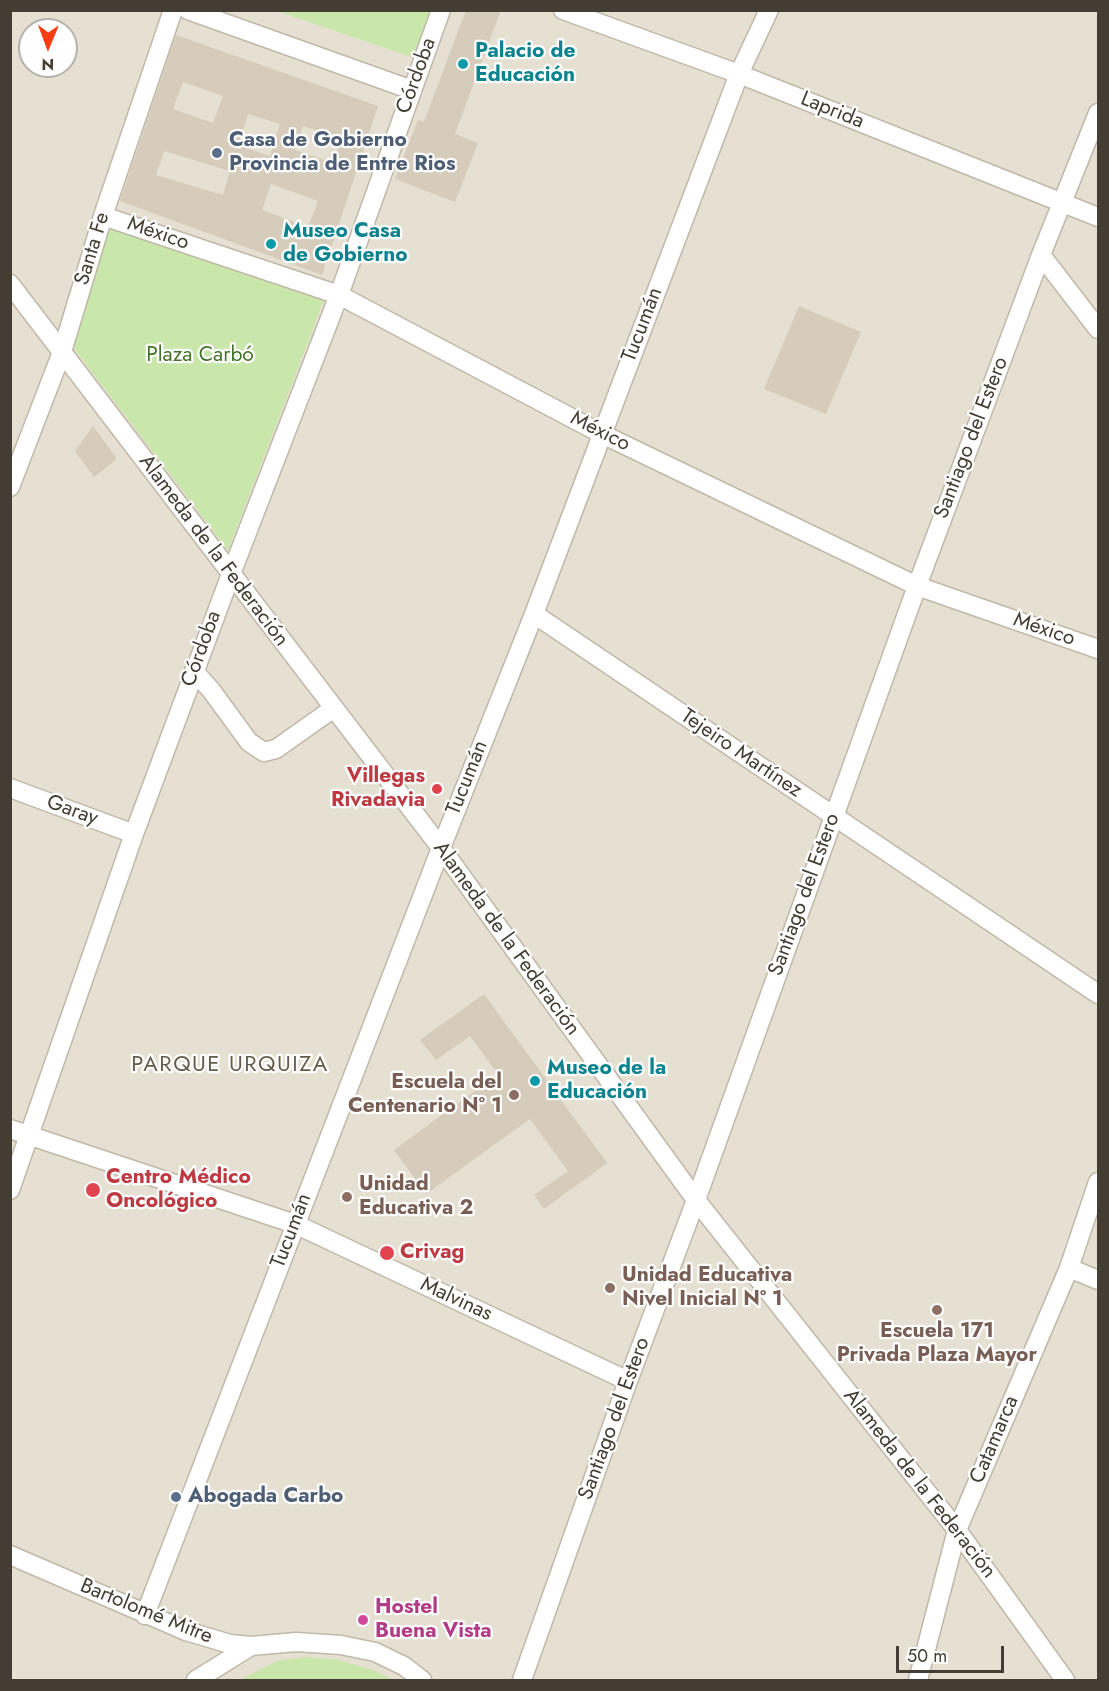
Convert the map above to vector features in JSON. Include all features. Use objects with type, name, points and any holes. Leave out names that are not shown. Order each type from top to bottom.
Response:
[{"type":"street","name":"Santa Fe","points":[[10,487],[62,352],[104,216],[173,10]]},
{"type":"street","points":[[188,10],[220,16],[412,90]]},
{"type":"street","name":"Córdoba","points":[[10,1190],[134,834],[194,671],[339,295],[441,10]]},
{"type":"street","name":"Laprida","points":[[563,10],[739,74],[1098,217]]},
{"type":"street","name":"Tucumán","points":[[145,1615],[441,848],[534,614],[739,74],[769,10]]},
{"type":"street","name":"Santiago del Estero","points":[[522,1680],[628,1381],[696,1200],[917,586],[1041,255],[1098,113]]},
{"type":"street","name":"México","points":[[104,216],[339,295],[602,434],[917,586],[1098,649]]},
{"type":"street","points":[[1041,255],[1098,329]]},
{"type":"street","name":"Alameda de la Federación","points":[[10,284],[441,848],[696,1200],[957,1530],[1065,1680]]},
{"type":"street","name":"Tejeiro Martínez","points":[[534,614],[1098,994]]},
{"type":"street","points":[[194,671],[211,690],[249,742],[264,752],[276,749],[334,708]]},
{"type":"street","name":"Garay","points":[[10,788],[134,834]]},
{"type":"street","name":"Malvinas","points":[[10,1129],[295,1224],[628,1381]]},
{"type":"street","name":"Catamarca","points":[[918,1680],[957,1530],[1069,1268],[1098,1182]]},
{"type":"street","points":[[1069,1268],[1098,1280]]},
{"type":"street","name":"Bartolomé Mitre","points":[[10,1555],[145,1615],[196,1634],[230,1644],[251,1646],[296,1642],[352,1647],[375,1652],[404,1666],[422,1680]]},
{"type":"street","points":[[196,1680],[251,1646]]},
{"type":"shaded area","points":[[11,11],[1098,11],[1098,1680],[11,1680]]},
{"type":"green space","points":[[277,11],[435,11],[418,59]]},
{"type":"green space","name":"Plaza Carbó","points":[[112,220],[324,300],[228,550],[69,342]]},
{"type":"green space","points":[[306,1657],[338,1660],[373,1670],[394,1680],[240,1680],[277,1661]]},
{"type":"building","points":[[466,10],[501,10],[455,134],[478,143],[455,202],[395,179],[418,120],[424,122]]},
{"type":"building","name":"Casa de Gobierno Provincia de Entre Rios","points":[[176,35],[378,106],[322,275],[120,201]],"holes":[[[183,82],[223,96],[213,123],[173,109]],[[248,114],[280,124],[270,156],[238,145]],[[303,126],[341,138],[333,163],[295,150]],[[164,151],[230,171],[223,195],[156,175]],[[271,184],[318,201],[308,227],[262,210]]]},
{"type":"building","points":[[799,306],[861,332],[826,414],[764,389]]},
{"type":"building","points":[[93,426],[117,459],[94,477],[75,451]]},
{"type":"building","points":[[484,994],[607,1163],[544,1209],[534,1195],[568,1171],[530,1119],[426,1194],[394,1150],[498,1074],[470,1036],[436,1060],[420,1040]]},
{"type":"place","name":"Palacio de Educación","points":[[463,64]]},
{"type":"place","name":"Casa de Gobierno Provincia de Entre Rios","points":[[217,153]]},
{"type":"place","name":"Museo Casa de Gobierno","points":[[271,244]]},
{"type":"place","name":"Villegas Rivadavia","points":[[437,789]]},
{"type":"place","name":"Museo de la Educación","points":[[535,1081]]},
{"type":"place","name":"Escuela del Centenario N° 1","points":[[514,1095]]},
{"type":"place","name":"Centro Médico Oncológico","points":[[93,1190]]},
{"type":"place","name":"Unidad Educativa 2","points":[[347,1197]]},
{"type":"place","name":"Crivag","points":[[387,1253]]},
{"type":"place","name":"Unidad Educativa Nivel Inicial Nº 1","points":[[610,1288]]},
{"type":"place","name":"Escuela 171 Privada Plaza Mayor","points":[[937,1310]]},
{"type":"place","name":"Abogada Carbo","points":[[176,1497]]},
{"type":"place","name":"Hostel Buena Vista","points":[[363,1620]]},
{"type":"district","name":"PARQUE URQUIZA","points":[[230,1066]]}]
